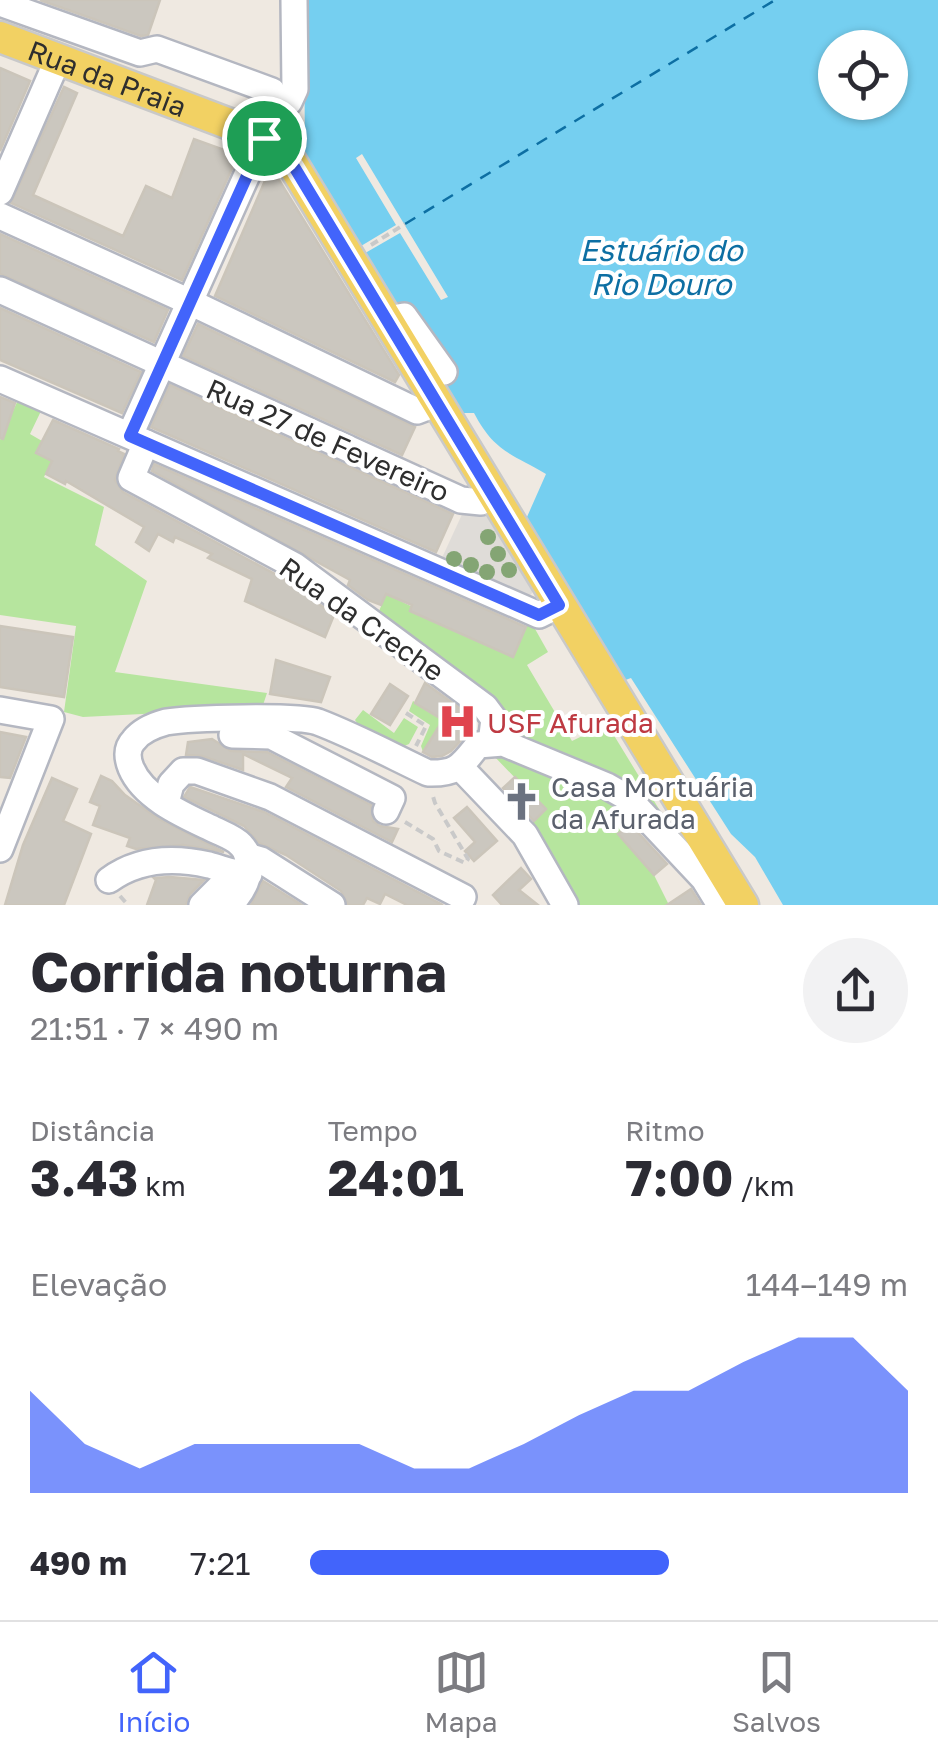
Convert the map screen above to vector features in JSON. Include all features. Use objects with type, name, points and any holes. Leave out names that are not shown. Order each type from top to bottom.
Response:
[{"type":"main road","name":"Rua da Praia","points":[[0,37],[269,125],[743,905]]},
{"type":"street","points":[[138,439],[162,364],[269,125],[296,90],[294,0]]},
{"type":"street","points":[[0,3],[140,53],[157,48],[272,91],[269,125]]},
{"type":"street","points":[[0,192],[58,59]]},
{"type":"street","points":[[0,216],[416,410],[438,402]]},
{"type":"street","name":"Rua 27 de Fevereiro","points":[[0,290],[461,500],[480,502],[494,495]]},
{"type":"street","points":[[387,319],[404,316],[444,372]]},
{"type":"street","points":[[0,378],[539,615],[559,605]]},
{"type":"street","name":"Rua da Creche","points":[[138,439],[131,478],[295,566],[485,706],[494,719],[492,742]]},
{"type":"street","points":[[0,710],[52,719],[0,849]]},
{"type":"street","points":[[246,905],[247,866],[241,844],[166,803],[137,782],[128,760],[129,746],[137,735],[161,724],[290,716],[315,721],[428,773],[446,774],[460,767],[478,745],[502,742],[628,798],[704,880],[720,905]]},
{"type":"street","points":[[161,724],[172,734],[271,736],[392,798],[386,811]]},
{"type":"street","points":[[460,767],[525,835],[565,905]]},
{"type":"street","points":[[166,803],[171,784],[183,771],[197,771],[270,797],[463,896]]},
{"type":"street","points":[[109,880],[128,866],[166,860],[247,866],[332,905]]},
{"type":"street","points":[[202,905],[247,866]]},
{"type":"street","points":[[229,905],[240,896],[247,866]]},
{"type":"path","points":[[350,258],[405,224]]},
{"type":"path","points":[[406,713],[426,726],[408,763]]},
{"type":"path","points":[[386,811],[432,838],[439,851],[465,863],[468,859],[435,803]]},
{"type":"green space","points":[[18,400],[41,411],[30,434],[42,441],[36,453],[52,461],[44,477],[104,507],[95,545],[147,581],[115,672],[267,693],[262,708],[83,717],[64,712],[76,626],[0,615],[0,440]]},
{"type":"green space","points":[[386,594],[513,656],[530,620],[548,652],[527,665],[572,741],[607,724],[673,832],[627,783],[512,732],[497,707],[375,621]]},
{"type":"green space","points":[[413,701],[443,720],[423,752],[421,746],[430,725],[409,711]]},
{"type":"green space","points":[[363,710],[394,733],[404,718],[418,727],[409,744],[397,749],[363,731],[355,720]]},
{"type":"green space","points":[[492,754],[512,754],[641,814],[619,834],[654,875],[669,905],[565,905],[527,828],[545,809]]},
{"type":"shaded area","points":[[476,484],[537,587],[527,599],[441,560]]},
{"type":"water","name":"Estuário do Rio Douro","points":[[304,0],[938,0],[938,905],[783,905],[755,857],[731,834],[631,678],[617,683],[523,526],[546,474],[497,445],[474,413],[454,413],[305,165]]},
{"type":"pier","points":[[362,154],[448,297],[441,300],[400,233],[360,256],[356,249],[396,225],[356,158]]},
{"type":"building","points":[[40,0],[160,0],[148,35],[141,36]]},
{"type":"building","points":[[0,68],[30,81],[0,151]]},
{"type":"building","points":[[64,87],[77,93],[33,195],[123,236],[146,186],[172,198],[194,139],[238,155],[182,280],[11,203]]},
{"type":"building","points":[[271,167],[399,375],[395,382],[215,296]]},
{"type":"building","points":[[0,234],[168,310],[154,342],[0,274]]},
{"type":"building","points":[[0,308],[141,372],[122,413],[0,360]]},
{"type":"building","points":[[198,324],[415,427],[402,455],[183,356]]},
{"type":"building","points":[[170,385],[453,514],[436,552],[151,427]]},
{"type":"building","points":[[0,397],[15,403],[3,439],[0,438]]},
{"type":"building","points":[[53,420],[124,454],[115,480],[123,492],[286,580],[334,615],[325,637],[245,601],[252,579],[208,558],[212,554],[175,537],[173,542],[158,534],[149,551],[136,542],[144,527],[66,481],[65,484],[46,474],[52,461],[36,453]]},
{"type":"building","points":[[154,464],[526,627],[513,657],[410,611],[412,605],[386,594],[381,605],[368,600],[348,585],[350,580],[152,471]]},
{"type":"building","points":[[0,626],[73,637],[64,697],[0,687]]},
{"type":"building","points":[[276,660],[330,677],[321,702],[270,694]]},
{"type":"building","name":"USF Afurada","points":[[425,683],[472,717],[467,734],[442,756],[432,757],[423,752],[443,720],[415,703]]},
{"type":"building","points":[[390,684],[408,696],[390,725],[371,714]]},
{"type":"building","points":[[0,732],[26,737],[10,778],[0,777]]},
{"type":"building","points":[[212,739],[231,751],[267,752],[371,805],[373,821],[398,829],[392,842],[286,787],[292,778],[243,754],[243,770],[202,756],[186,755],[188,742]]},
{"type":"building","points":[[101,776],[159,819],[224,852],[183,845],[136,849],[127,846],[130,838],[93,825],[100,806],[90,802]]},
{"type":"building","points":[[515,777],[546,809],[534,821],[503,788]]},
{"type":"building","points":[[52,778],[77,789],[63,821],[91,834],[64,905],[5,905],[23,845]]},
{"type":"building","points":[[190,787],[264,812],[443,905],[407,905],[385,894],[380,904],[367,898],[363,905],[348,905],[341,891],[286,855],[259,843],[244,826],[184,797]]},
{"type":"building","points":[[467,807],[497,841],[474,861],[465,851],[475,842],[454,818]]},
{"type":"building","points":[[630,824],[667,864],[654,875],[618,834]]},
{"type":"building","points":[[521,868],[531,879],[519,890],[538,905],[502,905],[493,895]]},
{"type":"building","points":[[154,878],[204,880],[190,894],[186,905],[147,905]]},
{"type":"building","points":[[263,881],[302,905],[251,905]]},
{"type":"building","points":[[691,889],[701,905],[667,905]]},
{"type":"ferry route","points":[[405,224],[775,0]]},
{"type":"place","name":"USF Afurada","points":[[457,722]]},
{"type":"place","name":"Casa Mortuária da Afurada","points":[[521,802]]},
{"type":"route","points":[[264,138],[287,155],[559,605],[539,615],[130,436],[264,138]]}]
